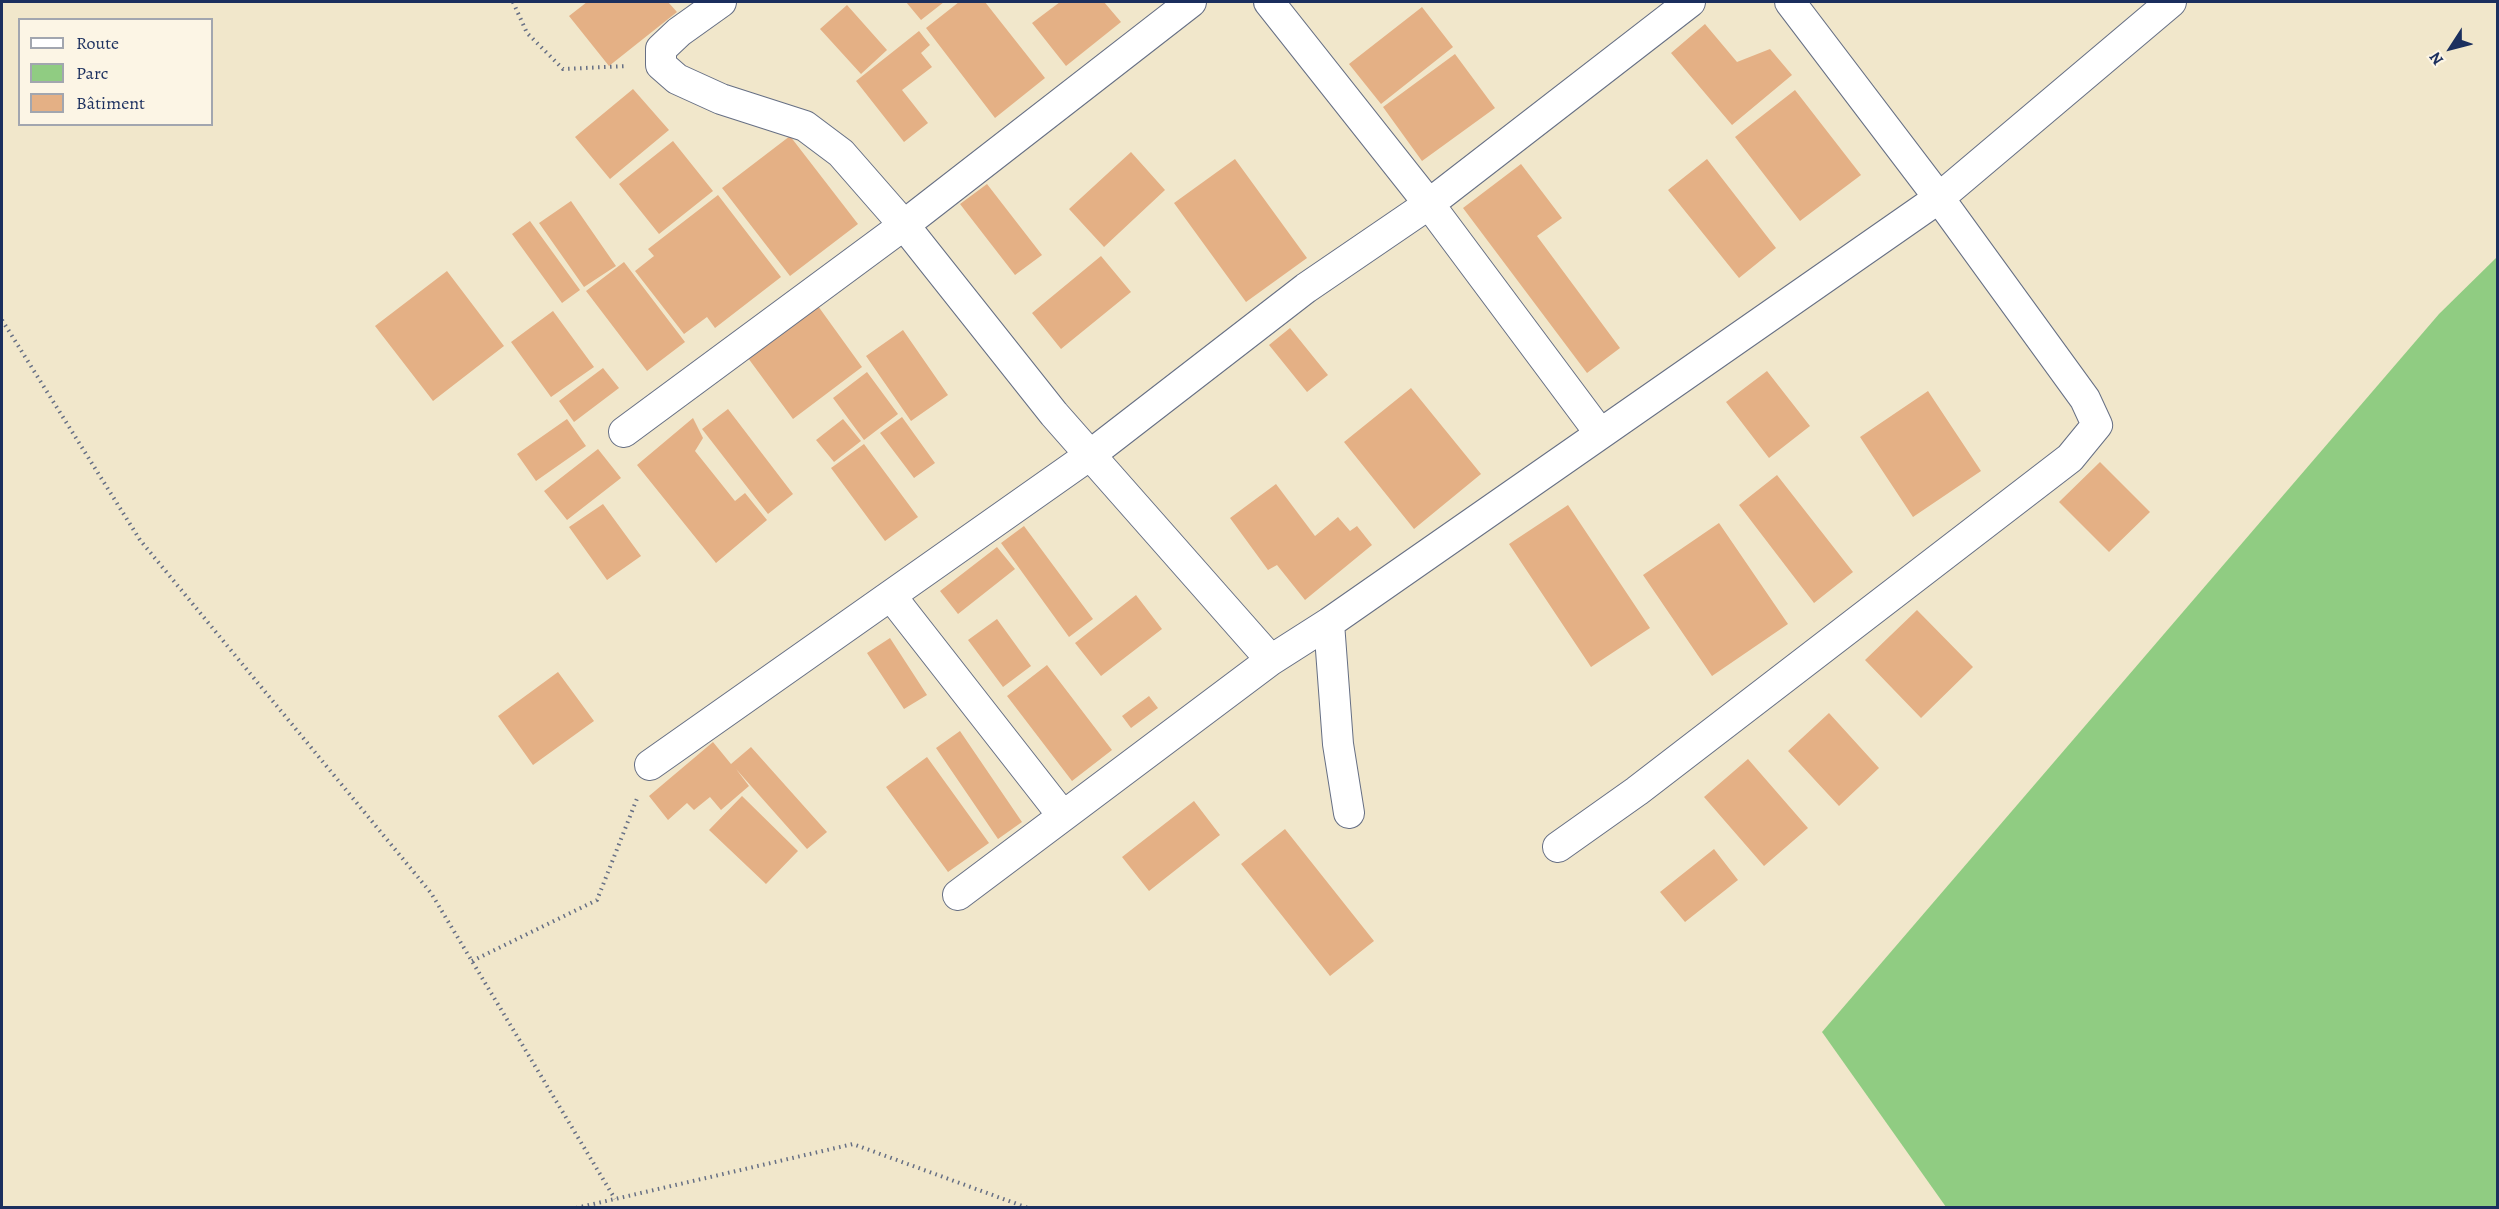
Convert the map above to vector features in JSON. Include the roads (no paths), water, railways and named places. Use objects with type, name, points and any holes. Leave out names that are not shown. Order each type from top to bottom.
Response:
[{"type":"street","points":[[721,2],[679,32],[661,49],[660,65],[676,79],[722,99],[804,126],[841,153],[904,225],[1090,455],[1271,660]]},
{"type":"street","points":[[624,432],[904,225],[1191,2]]},
{"type":"street","points":[[1269,2],[1429,204],[1599,432]]},
{"type":"street","points":[[650,765],[1090,455],[1306,288],[1429,204],[1690,2]]},
{"type":"street","points":[[1558,847],[1637,791],[2070,458],[2097,425],[2085,399],[1939,198],[1790,2]]},
{"type":"street","points":[[957,895],[1271,660],[1939,198],[2171,2]]},
{"type":"street","points":[[891,596],[1063,816]]},
{"type":"street","points":[[1329,622],[1338,744],[1349,813]]}]
